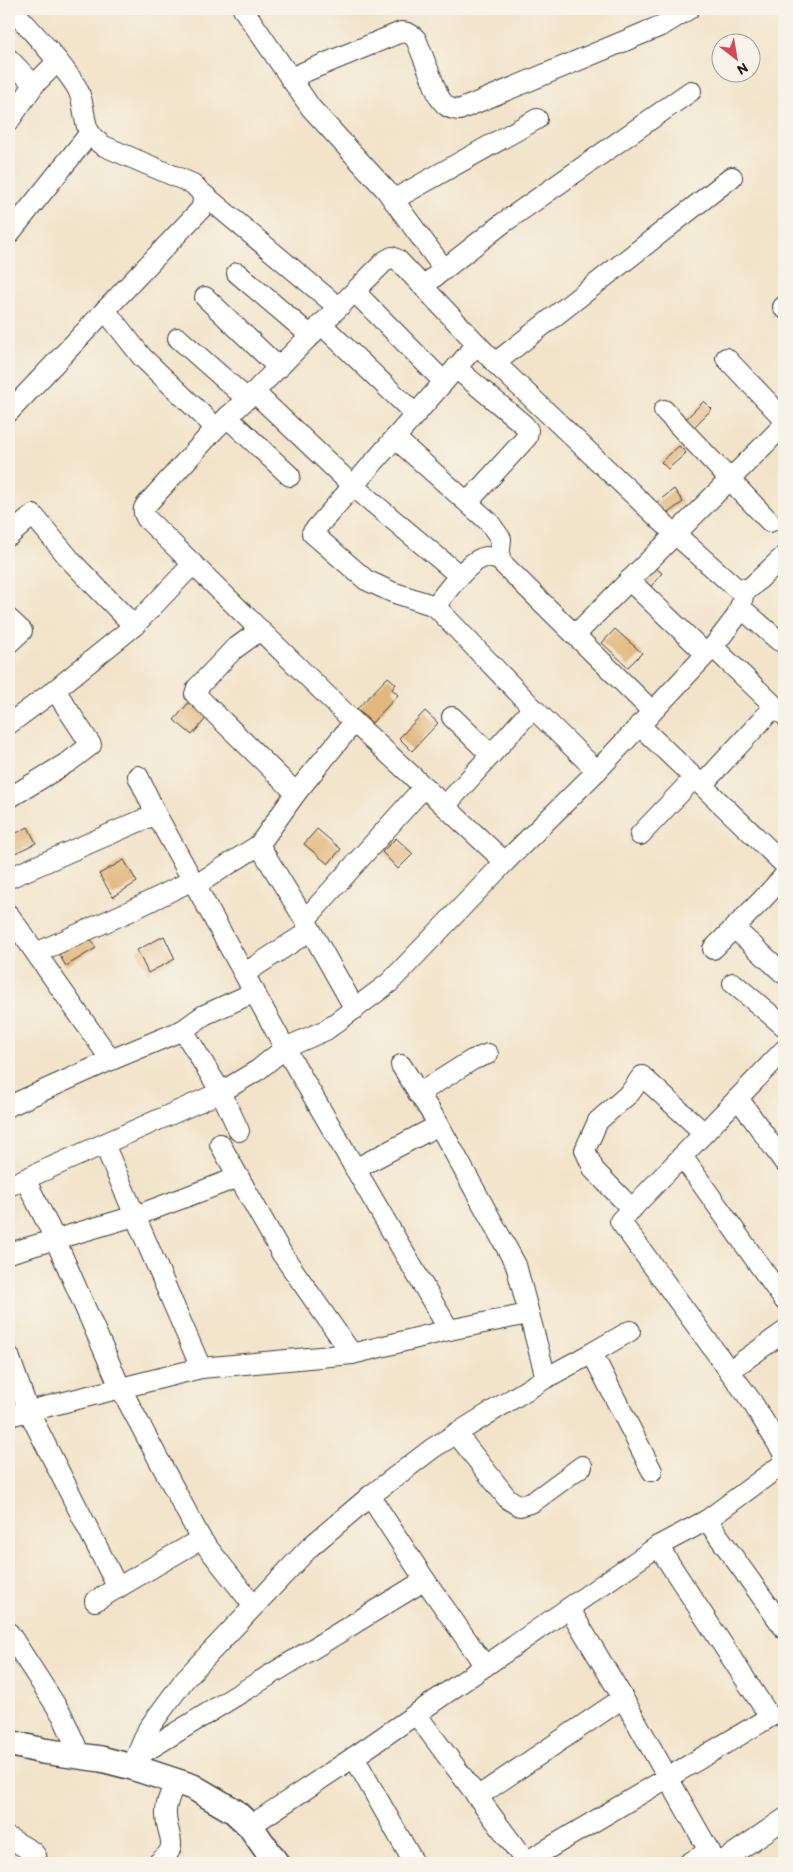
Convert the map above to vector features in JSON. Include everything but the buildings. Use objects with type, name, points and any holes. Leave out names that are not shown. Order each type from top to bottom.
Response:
[{"type":"main road","points":[[9,1743],[43,1751],[134,1762],[193,1787],[234,1811],[250,1826],[276,1863]]},
{"type":"street","points":[[12,9],[77,87],[83,100],[86,123],[90,133],[104,146],[193,184],[338,307]]},
{"type":"street","points":[[243,9],[312,108],[393,200],[444,269]]},
{"type":"street","points":[[290,78],[401,32],[406,32],[416,39],[439,97],[451,109],[460,110],[663,24],[689,9]]},
{"type":"street","points":[[9,59],[34,85]]},
{"type":"street","points":[[9,120],[34,85],[58,62]]},
{"type":"street","points":[[423,286],[503,223],[691,91]]},
{"type":"street","points":[[393,200],[538,119]]},
{"type":"street","points":[[9,234],[90,133]]},
{"type":"street","points":[[496,363],[732,177]]},
{"type":"street","points":[[9,412],[200,210],[203,201],[202,193]]},
{"type":"street","points":[[505,862],[354,722],[147,519],[144,513],[144,508],[222,423],[385,261],[392,257],[398,260],[496,363],[675,534],[736,588],[742,598],[778,640],[784,643]]},
{"type":"street","points":[[237,273],[316,330],[415,414]]},
{"type":"street","points":[[355,292],[450,375],[524,425],[528,430],[527,437],[468,502]]},
{"type":"street","points":[[205,297],[278,368]]},
{"type":"street","points":[[105,310],[142,357],[290,476]]},
{"type":"street","points":[[178,338],[251,395],[353,486],[460,576]]},
{"type":"street","points":[[477,344],[312,533],[366,580],[392,592],[435,606],[533,708],[598,771]]},
{"type":"street","points":[[726,358],[784,419]]},
{"type":"street","points":[[664,410],[770,522]]},
{"type":"street","points":[[575,635],[784,425]]},
{"type":"street","points":[[395,438],[489,522],[500,539],[499,560]]},
{"type":"street","points":[[9,536],[33,514],[73,563],[134,626]]},
{"type":"street","points":[[253,1605],[201,1539],[120,1387],[56,1239],[17,1183],[221,1092],[258,1070],[285,1048],[326,1030],[389,983],[505,862],[598,771],[710,650],[736,617],[742,598],[784,556]]},
{"type":"street","points":[[435,606],[474,561],[488,557],[499,560],[575,635],[698,782],[784,864]]},
{"type":"street","points":[[9,724],[55,690],[134,626],[193,564]]},
{"type":"street","points":[[629,580],[780,711],[698,782],[640,836]]},
{"type":"street","points":[[9,619],[22,632],[9,643]]},
{"type":"street","points":[[259,630],[233,650],[197,688],[195,694],[296,793]]},
{"type":"street","points":[[9,798],[70,761],[91,745],[55,690]]},
{"type":"street","points":[[445,806],[533,708]]},
{"type":"street","points":[[452,716],[491,755]]},
{"type":"street","points":[[36,953],[194,883],[259,845],[296,793],[354,722]]},
{"type":"street","points":[[138,776],[156,814],[285,1048],[449,1330]]},
{"type":"street","points":[[245,973],[308,925],[424,787]]},
{"type":"street","points":[[9,878],[156,814]]},
{"type":"street","points":[[259,845],[308,925],[355,1009]]},
{"type":"street","points":[[713,949],[784,876]]},
{"type":"street","points":[[9,915],[111,1060]]},
{"type":"street","points":[[734,928],[784,974]]},
{"type":"street","points":[[733,983],[784,1026]]},
{"type":"street","points":[[11,1100],[183,1030],[204,1015],[255,992]]},
{"type":"street","points":[[183,1030],[221,1092],[239,1131]]},
{"type":"street","points":[[784,1050],[620,1221],[752,1402],[784,1454]]},
{"type":"street","points":[[418,1094],[472,1060],[488,1054]]},
{"type":"street","points":[[401,1065],[439,1125],[516,1265],[546,1378]]},
{"type":"street","points":[[632,1209],[594,1170],[585,1150],[598,1121],[630,1093],[642,1076],[704,1133]]},
{"type":"street","points":[[738,1098],[784,1162]]},
{"type":"street","points":[[355,1169],[439,1125]]},
{"type":"street","points":[[104,1144],[200,1368]]},
{"type":"street","points":[[220,1144],[282,1254],[352,1354]]},
{"type":"street","points":[[682,1156],[784,1300]]},
{"type":"street","points":[[9,1253],[135,1216],[239,1178]]},
{"type":"street","points":[[9,1416],[200,1368],[352,1354],[449,1330],[528,1314]]},
{"type":"street","points":[[134,1762],[148,1729],[185,1679],[253,1605],[310,1547],[370,1496],[433,1448],[546,1378],[630,1331]]},
{"type":"street","points":[[729,1371],[784,1332]]},
{"type":"street","points":[[592,1353],[652,1472]]},
{"type":"street","points":[[9,1356],[28,1410],[118,1588]]},
{"type":"street","points":[[456,1433],[508,1500],[520,1506],[533,1502],[582,1466]]},
{"type":"street","points":[[250,1826],[354,1757],[658,1546],[707,1520],[784,1463]]},
{"type":"street","points":[[370,1496],[425,1580],[485,1666]]},
{"type":"street","points":[[707,1520],[784,1628]]},
{"type":"street","points":[[95,1601],[201,1539]]},
{"type":"street","points":[[416,1714],[525,1863],[777,1712],[658,1546]]},
{"type":"street","points":[[134,1762],[425,1580]]},
{"type":"street","points":[[569,1608],[715,1859]]},
{"type":"street","points":[[9,1633],[62,1715],[80,1756]]},
{"type":"street","points":[[477,1797],[623,1698]]},
{"type":"street","points":[[354,1757],[414,1863]]},
{"type":"street","points":[[158,1863],[167,1857],[171,1850],[172,1842],[166,1816],[166,1807],[176,1780]]},
{"type":"street","points":[[689,1863],[715,1859],[784,1819]]},
{"type":"street","points":[[9,1838],[33,1852],[36,1856],[32,1863]]}]
